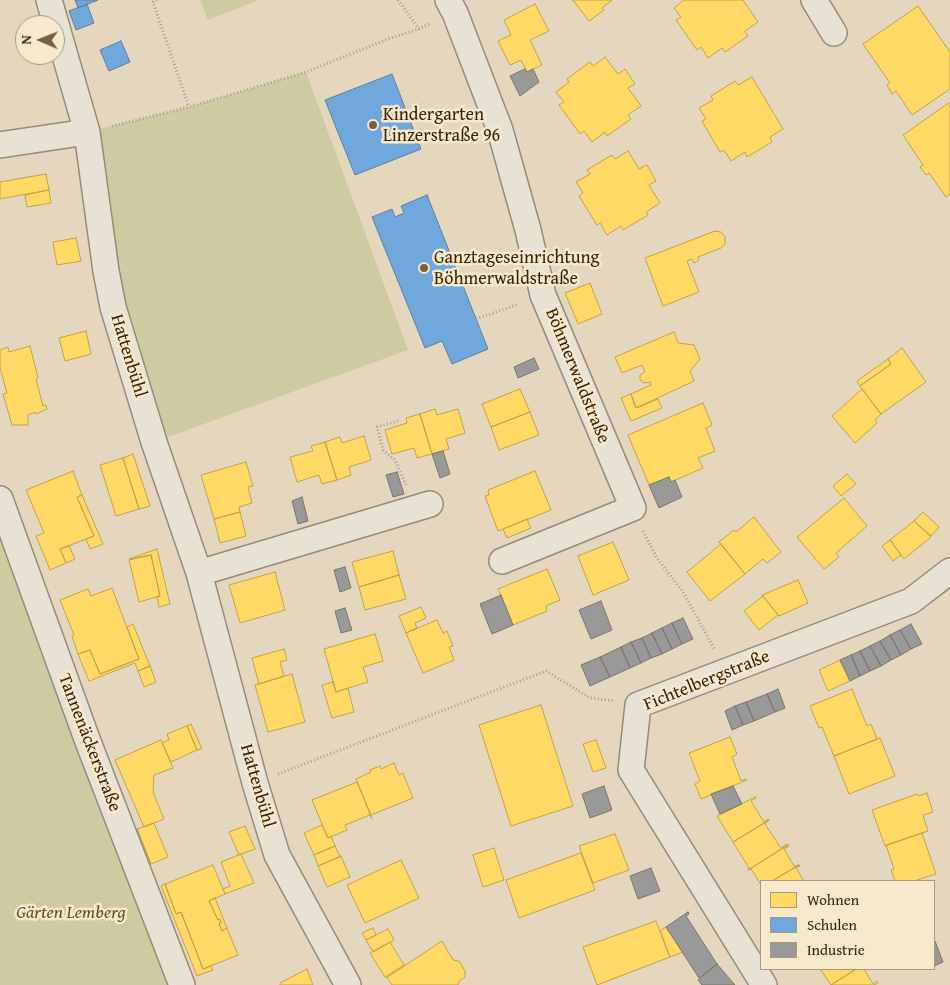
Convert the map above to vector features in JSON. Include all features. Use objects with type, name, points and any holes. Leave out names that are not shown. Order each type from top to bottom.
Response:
[{"type":"street","name":"Hattenbühl","points":[[48,0],[87,132],[106,272],[113,307],[154,442],[199,573],[255,783],[277,855],[348,985]]},
{"type":"street","points":[[814,0],[834,33]]},
{"type":"street","name":"Böhmerwaldstraße","points":[[458,4],[500,130],[544,295],[632,508]]},
{"type":"street","points":[[0,145],[87,132]]},
{"type":"street","name":"Tannenäckerstraße","points":[[0,499],[87,739],[182,985]]},
{"type":"street","points":[[199,573],[424,506]]},
{"type":"street","points":[[502,561],[632,508]]},
{"type":"street","name":"Fichtelbergstraße","points":[[764,985],[631,770],[638,705],[728,672],[911,600],[950,571]]},
{"type":"path","points":[[157,0],[153,2],[189,108]]},
{"type":"path","points":[[398,0],[419,29]]},
{"type":"path","points":[[87,132],[189,108],[306,72],[388,39],[419,29],[458,4]]},
{"type":"path","points":[[476,319],[544,295]]},
{"type":"path","points":[[398,421],[377,427],[384,450],[395,460],[404,481],[424,506]]},
{"type":"path","points":[[632,508],[657,558],[682,592],[728,672]]},
{"type":"path","points":[[255,783],[546,671],[590,698],[638,705]]},
{"type":"green space","points":[[200,0],[259,0],[208,20]]},
{"type":"green space","points":[[306,72],[408,350],[154,442],[87,132],[189,107]]},
{"type":"green space","name":"Gärten Lemberg","points":[[0,522],[175,985],[0,985]]},
{"type":"building: Wohnen","points":[[573,0],[612,0],[602,8],[604,10],[589,21]]},
{"type":"building: Wohnen","points":[[684,0],[743,0],[758,22],[745,31],[748,36],[725,52],[722,48],[708,58],[701,47],[697,50],[676,20],[681,17],[674,8]]},
{"type":"building: Wohnen","points":[[535,4],[549,31],[530,40],[542,65],[527,72],[521,60],[510,65],[498,41],[511,35],[504,20]]},
{"type":"building: Wohnen","points":[[918,6],[950,52],[950,89],[912,115],[896,91],[892,94],[887,85],[890,83],[863,44]]},
{"type":"building: Wohnen","points":[[605,57],[618,74],[625,69],[635,84],[628,88],[641,106],[628,115],[631,119],[607,136],[605,132],[592,142],[584,131],[580,134],[559,105],[564,102],[556,92],[569,82],[567,79],[590,62],[593,66]]},
{"type":"building: Wohnen","points":[[752,77],[783,129],[770,137],[772,142],[747,157],[745,152],[731,161],[724,150],[720,152],[702,121],[706,119],[699,108],[713,100],[711,96],[735,81],[738,85]]},
{"type":"building: Wohnen","points":[[950,102],[950,194],[946,197],[929,173],[926,175],[920,167],[923,165],[903,135]]},
{"type":"building: Wohnen","points":[[628,151],[639,169],[647,165],[656,181],[649,185],[660,203],[646,212],[648,215],[623,230],[621,226],[607,235],[600,223],[597,225],[579,196],[583,193],[576,182],[590,174],[587,170],[612,155],[615,159]]},
{"type":"building: Wohnen","points":[[46,174],[49,190],[0,199],[0,182]]},
{"type":"building: Wohnen","points":[[49,190],[51,203],[27,207],[25,195]]},
{"type":"building: Wohnen","points":[[715,231],[721,232],[725,237],[725,244],[721,248],[698,257],[699,260],[694,263],[692,259],[687,261],[699,292],[663,306],[645,258]]},
{"type":"building: Wohnen","points":[[76,238],[81,261],[57,265],[53,242]]},
{"type":"building: Wohnen","points":[[590,283],[602,314],[578,324],[565,293]]},
{"type":"building: Wohnen","points":[[86,331],[91,354],[65,361],[59,338]]},
{"type":"building: Wohnen","points":[[674,332],[678,343],[694,345],[700,359],[690,371],[694,381],[636,408],[631,394],[651,385],[650,382],[644,383],[640,380],[640,375],[645,372],[642,365],[622,373],[615,357]]},
{"type":"building: Wohnen","points":[[30,346],[43,406],[46,405],[47,409],[28,415],[28,425],[12,425],[3,394],[7,393],[0,368],[0,350],[8,347],[9,352]]},
{"type":"building: Wohnen","points":[[902,348],[926,382],[881,414],[860,386],[891,364],[888,359]]},
{"type":"building: Wohnen","points":[[888,359],[891,364],[860,386],[857,381]]},
{"type":"building: Wohnen","points":[[520,389],[530,412],[491,427],[482,404]]},
{"type":"building: Wohnen","points":[[862,389],[881,414],[875,420],[877,423],[855,443],[832,416]]},
{"type":"building: Wohnen","points":[[631,394],[636,408],[658,399],[662,408],[631,421],[621,398]]},
{"type":"building: Wohnen","points":[[703,403],[712,425],[706,428],[715,451],[698,458],[703,468],[671,482],[669,477],[649,485],[628,435]]},
{"type":"building: Wohnen","points":[[435,409],[437,415],[458,409],[465,433],[446,439],[449,449],[432,454],[420,414]]},
{"type":"building: Wohnen","points":[[530,412],[539,435],[499,450],[491,427]]},
{"type":"building: Wohnen","points":[[420,414],[432,454],[417,458],[414,448],[392,454],[385,430],[407,423],[406,418]]},
{"type":"building: Wohnen","points":[[364,436],[371,460],[349,467],[351,475],[337,480],[325,442],[340,437],[342,443]]},
{"type":"building: Wohnen","points":[[325,442],[337,480],[322,484],[319,475],[297,482],[290,457],[313,451],[311,446]]},
{"type":"building: Wohnen","points":[[133,454],[150,506],[139,509],[123,458]]},
{"type":"building: Wohnen","points":[[123,458],[139,509],[116,516],[100,465]]},
{"type":"building: Wohnen","points":[[246,462],[253,486],[248,487],[252,503],[239,507],[240,512],[214,519],[201,475]]},
{"type":"building: Wohnen","points":[[73,471],[82,495],[77,497],[94,536],[60,549],[66,563],[50,570],[36,536],[44,533],[26,490]]},
{"type":"building: Wohnen","points":[[535,471],[551,510],[498,531],[485,496],[489,495],[488,490]]},
{"type":"building: Wohnen","points":[[847,474],[856,484],[841,496],[833,486]]},
{"type":"building: Wohnen","points":[[82,495],[103,544],[90,549],[86,539],[94,536],[77,497]]},
{"type":"building: Wohnen","points":[[844,498],[867,526],[836,553],[839,557],[824,569],[797,537]]},
{"type":"building: Wohnen","points":[[240,512],[246,536],[220,543],[214,519]]},
{"type":"building: Wohnen","points":[[923,512],[939,527],[931,536],[914,521]]},
{"type":"building: Wohnen","points":[[754,517],[781,552],[767,563],[763,559],[745,574],[719,542],[734,530],[736,532]]},
{"type":"building: Wohnen","points":[[527,519],[531,528],[507,538],[503,529]]},
{"type":"building: Wohnen","points":[[914,521],[931,537],[904,559],[890,540]]},
{"type":"building: Wohnen","points":[[890,540],[901,555],[893,561],[882,546]]},
{"type":"building: Wohnen","points":[[613,542],[629,580],[593,595],[578,556]]},
{"type":"building: Wohnen","points":[[721,544],[745,574],[710,601],[687,572]]},
{"type":"building: Wohnen","points":[[69,546],[75,559],[66,563],[60,549]]},
{"type":"building: Wohnen","points":[[157,549],[170,604],[159,607],[157,597],[160,596],[151,555],[129,559]]},
{"type":"building: Wohnen","points":[[393,551],[399,575],[359,587],[352,562]]},
{"type":"building: Wohnen","points":[[151,555],[160,596],[139,602],[129,560]]},
{"type":"building: Wohnen","points":[[547,569],[560,600],[546,606],[547,611],[513,625],[498,589]]},
{"type":"building: Wohnen","points":[[275,572],[285,610],[240,623],[229,585]]},
{"type":"building: Wohnen","points":[[399,575],[406,599],[365,610],[359,587]]},
{"type":"building: Wohnen","points":[[798,580],[808,603],[779,616],[762,595]]},
{"type":"building: Wohnen","points":[[112,588],[139,659],[100,674],[90,650],[78,654],[72,636],[74,635],[60,600],[88,589],[91,596]]},
{"type":"building: Wohnen","points":[[763,596],[778,615],[759,630],[744,611]]},
{"type":"building: Wohnen","points":[[421,607],[426,618],[415,623],[417,628],[406,633],[399,616]]},
{"type":"building: Wohnen","points":[[437,620],[443,633],[447,631],[453,646],[449,647],[454,660],[423,673],[406,633]]},
{"type":"building: Wohnen","points":[[133,624],[150,666],[138,671],[135,663],[89,681],[78,654],[90,650],[100,674],[139,659],[127,627]]},
{"type":"building: Wohnen","points":[[375,634],[383,661],[363,667],[368,682],[336,692],[324,649]]},
{"type":"building: Wohnen","points":[[284,649],[287,660],[280,662],[284,676],[259,684],[252,658]]},
{"type":"building: Wohnen","points":[[840,660],[850,681],[828,691],[819,670]]},
{"type":"building: Wohnen","points":[[150,666],[156,682],[144,687],[138,671]]},
{"type":"building: Wohnen","points":[[292,674],[305,722],[268,732],[255,685]]},
{"type":"building: Wohnen","points":[[333,682],[336,692],[348,688],[354,712],[332,718],[322,685]]},
{"type":"building: Wohnen","points":[[852,689],[867,726],[871,724],[877,739],[834,756],[822,727],[819,728],[810,706]]},
{"type":"building: Wohnen","points":[[541,705],[573,806],[511,826],[479,725]]},
{"type":"building: Wohnen","points":[[191,724],[202,749],[197,750],[187,726]]},
{"type":"building: Wohnen","points":[[187,726],[197,750],[171,762],[162,743],[169,740],[167,734]]},
{"type":"building: Wohnen","points":[[730,737],[737,754],[732,757],[741,781],[747,780],[701,799],[695,784],[700,781],[689,753]]},
{"type":"building: Wohnen","points":[[880,738],[895,776],[849,794],[834,756]]},
{"type":"building: Wohnen","points":[[161,740],[173,768],[154,775],[153,792],[164,819],[144,827],[115,760]]},
{"type":"building: Wohnen","points":[[596,740],[606,768],[593,772],[583,744]]},
{"type":"building: Wohnen","points":[[394,763],[399,775],[403,773],[413,798],[371,815],[356,779],[371,772],[370,770],[380,766],[381,769]]},
{"type":"building: Wohnen","points":[[357,782],[372,819],[370,815],[345,825],[347,830],[328,838],[312,800]]},
{"type":"building: Wohnen","points":[[927,793],[933,812],[923,815],[928,831],[885,846],[872,810],[917,794],[918,796]]},
{"type":"building: Wohnen","points":[[755,797],[751,801],[764,822],[769,820],[733,842],[717,816]]},
{"type":"building: Wohnen","points":[[769,820],[765,824],[781,848],[788,845],[748,870],[749,868],[733,842]]},
{"type":"building: Wohnen","points":[[154,823],[168,857],[151,864],[137,829]]},
{"type":"building: Wohnen","points":[[322,825],[328,838],[331,836],[335,846],[314,855],[304,833]]},
{"type":"building: Wohnen","points":[[245,826],[255,849],[239,855],[229,832]]},
{"type":"building: Wohnen","points":[[137,829],[151,864],[143,868],[128,833]]},
{"type":"building: Wohnen","points":[[922,833],[936,874],[917,880],[895,880],[891,870],[894,869],[886,845]]},
{"type":"building: Wohnen","points":[[615,834],[629,870],[593,883],[579,846]]},
{"type":"building: Wohnen","points":[[788,845],[784,849],[794,866],[799,865],[774,880],[760,880],[760,883],[751,869],[748,870]]},
{"type":"building: Wohnen","points":[[335,846],[340,857],[318,866],[314,855]]},
{"type":"building: Wohnen","points":[[494,848],[504,880],[483,887],[473,855]]},
{"type":"building: Wohnen","points":[[581,853],[595,890],[519,918],[506,880]]},
{"type":"building: Wohnen","points":[[241,854],[254,883],[225,894],[223,889],[230,886],[221,862]]},
{"type":"building: Wohnen","points":[[341,856],[350,877],[327,887],[318,866]]},
{"type":"building: Wohnen","points":[[401,860],[419,898],[365,923],[347,885]]},
{"type":"building: Wohnen","points":[[213,865],[225,894],[209,901],[218,920],[220,919],[221,923],[219,924],[222,931],[227,928],[238,955],[203,969],[181,912],[176,914],[165,884]]},
{"type":"building: Wohnen","points":[[799,865],[800,866],[796,868],[803,880],[774,880]]},
{"type":"building: Wohnen","points":[[165,884],[176,914],[181,912],[203,969],[211,966],[213,970],[197,976],[161,886]]},
{"type":"building: Wohnen","points":[[215,898],[227,928],[222,931],[219,924],[221,923],[220,919],[218,920],[209,901]]},
{"type":"building: Wohnen","points":[[656,921],[670,957],[597,985],[583,947]]},
{"type":"building: Wohnen","points":[[666,927],[683,952],[670,957],[660,931]]},
{"type":"building: Wohnen","points":[[373,928],[376,935],[366,940],[362,933]]},
{"type":"building: Wohnen","points":[[388,929],[394,940],[373,952],[366,940]]},
{"type":"building: Wohnen","points":[[442,941],[453,960],[459,961],[465,971],[465,977],[459,981],[458,985],[392,985],[387,977]]},
{"type":"building: Wohnen","points":[[390,942],[404,965],[385,977],[370,953]]},
{"type":"building: Wohnen","points":[[307,969],[313,985],[280,985],[280,983]]},
{"type":"building: Wohnen","points":[[821,970],[854,970],[831,985]]},
{"type":"building: Wohnen","points":[[854,970],[865,970],[873,984],[877,981],[878,983],[874,985],[831,985]]},
{"type":"building: Schulen","points":[[75,0],[98,0],[78,8]]},
{"type":"building: Schulen","points":[[87,4],[94,23],[76,30],[69,11]]},
{"type":"building: Schulen","points":[[121,41],[130,62],[109,71],[100,50]]},
{"type":"building: Schulen","name":"Kindergarten Linzerstraße 96","points":[[392,74],[421,149],[355,175],[325,100]]},
{"type":"building: Schulen","name":"Ganztageseinrichtung Böhmerwaldstraße","points":[[427,195],[488,349],[452,364],[442,341],[425,348],[372,217],[392,209],[395,217],[404,213],[401,206]]},
{"type":"building: Industrie","points":[[525,69],[527,72],[533,69],[539,82],[520,96],[510,76]]},
{"type":"building: Industrie","points":[[534,358],[539,369],[518,378],[514,367]]},
{"type":"building: Industrie","points":[[443,451],[450,474],[440,478],[432,454]]},
{"type":"building: Industrie","points":[[397,472],[404,494],[393,497],[386,475]]},
{"type":"building: Industrie","points":[[669,477],[671,482],[675,480],[682,497],[659,508],[649,485]]},
{"type":"building: Industrie","points":[[302,497],[308,521],[298,524],[292,501]]},
{"type":"building: Industrie","points":[[345,567],[351,588],[340,592],[334,570]]},
{"type":"building: Industrie","points":[[501,595],[513,625],[492,634],[480,604]]},
{"type":"building: Industrie","points":[[601,601],[612,630],[591,639],[579,610]]},
{"type":"building: Industrie","points":[[345,608],[352,630],[341,633],[335,611]]},
{"type":"building: Industrie","points":[[683,618],[693,639],[682,644],[672,623]]},
{"type":"building: Industrie","points":[[672,623],[682,644],[672,649],[662,628]]},
{"type":"building: Industrie","points":[[911,624],[922,644],[911,649],[900,630]]},
{"type":"building: Industrie","points":[[662,628],[672,649],[662,654],[652,633]]},
{"type":"building: Industrie","points":[[900,630],[911,649],[901,655],[890,635]]},
{"type":"building: Industrie","points":[[652,633],[662,654],[651,658],[642,638]]},
{"type":"building: Industrie","points":[[890,635],[901,655],[891,660],[880,641]]},
{"type":"building: Industrie","points":[[642,638],[651,658],[641,663],[631,642]]},
{"type":"building: Industrie","points":[[880,641],[891,660],[881,666],[870,646]]},
{"type":"building: Industrie","points":[[631,642],[641,663],[630,668],[621,647]]},
{"type":"building: Industrie","points":[[870,646],[881,666],[870,671],[860,651]]},
{"type":"building: Industrie","points":[[621,647],[630,668],[610,677],[600,657]]},
{"type":"building: Industrie","points":[[860,651],[870,671],[860,676],[851,655]]},
{"type":"building: Industrie","points":[[851,655],[860,676],[850,681],[840,660]]},
{"type":"building: Industrie","points":[[600,657],[610,677],[590,686],[581,665]]},
{"type":"building: Industrie","points":[[778,689],[785,708],[775,712],[767,694]]},
{"type":"building: Industrie","points":[[767,694],[775,712],[754,721],[746,702]]},
{"type":"building: Industrie","points":[[746,702],[754,721],[743,725],[735,706]]},
{"type":"building: Industrie","points":[[735,706],[743,725],[732,730],[725,711]]},
{"type":"building: Industrie","points":[[604,786],[612,810],[590,818],[582,794]]},
{"type":"building: Industrie","points":[[733,786],[742,804],[720,814],[711,794]]},
{"type":"building: Industrie","points":[[651,868],[660,891],[638,899],[630,876]]},
{"type":"building: Industrie","points":[[688,912],[689,914],[686,916],[717,964],[699,978],[666,927]]},
{"type":"building: Industrie","points":[[935,941],[943,962],[935,966]]},
{"type":"building: Industrie","points":[[717,964],[735,985],[702,985],[698,980]]},
{"type":"place","name":"Kindergarten Linzerstraße 96","points":[[373,125]]},
{"type":"place","name":"Ganztageseinrichtung Böhmerwaldstraße","points":[[424,268]]}]
